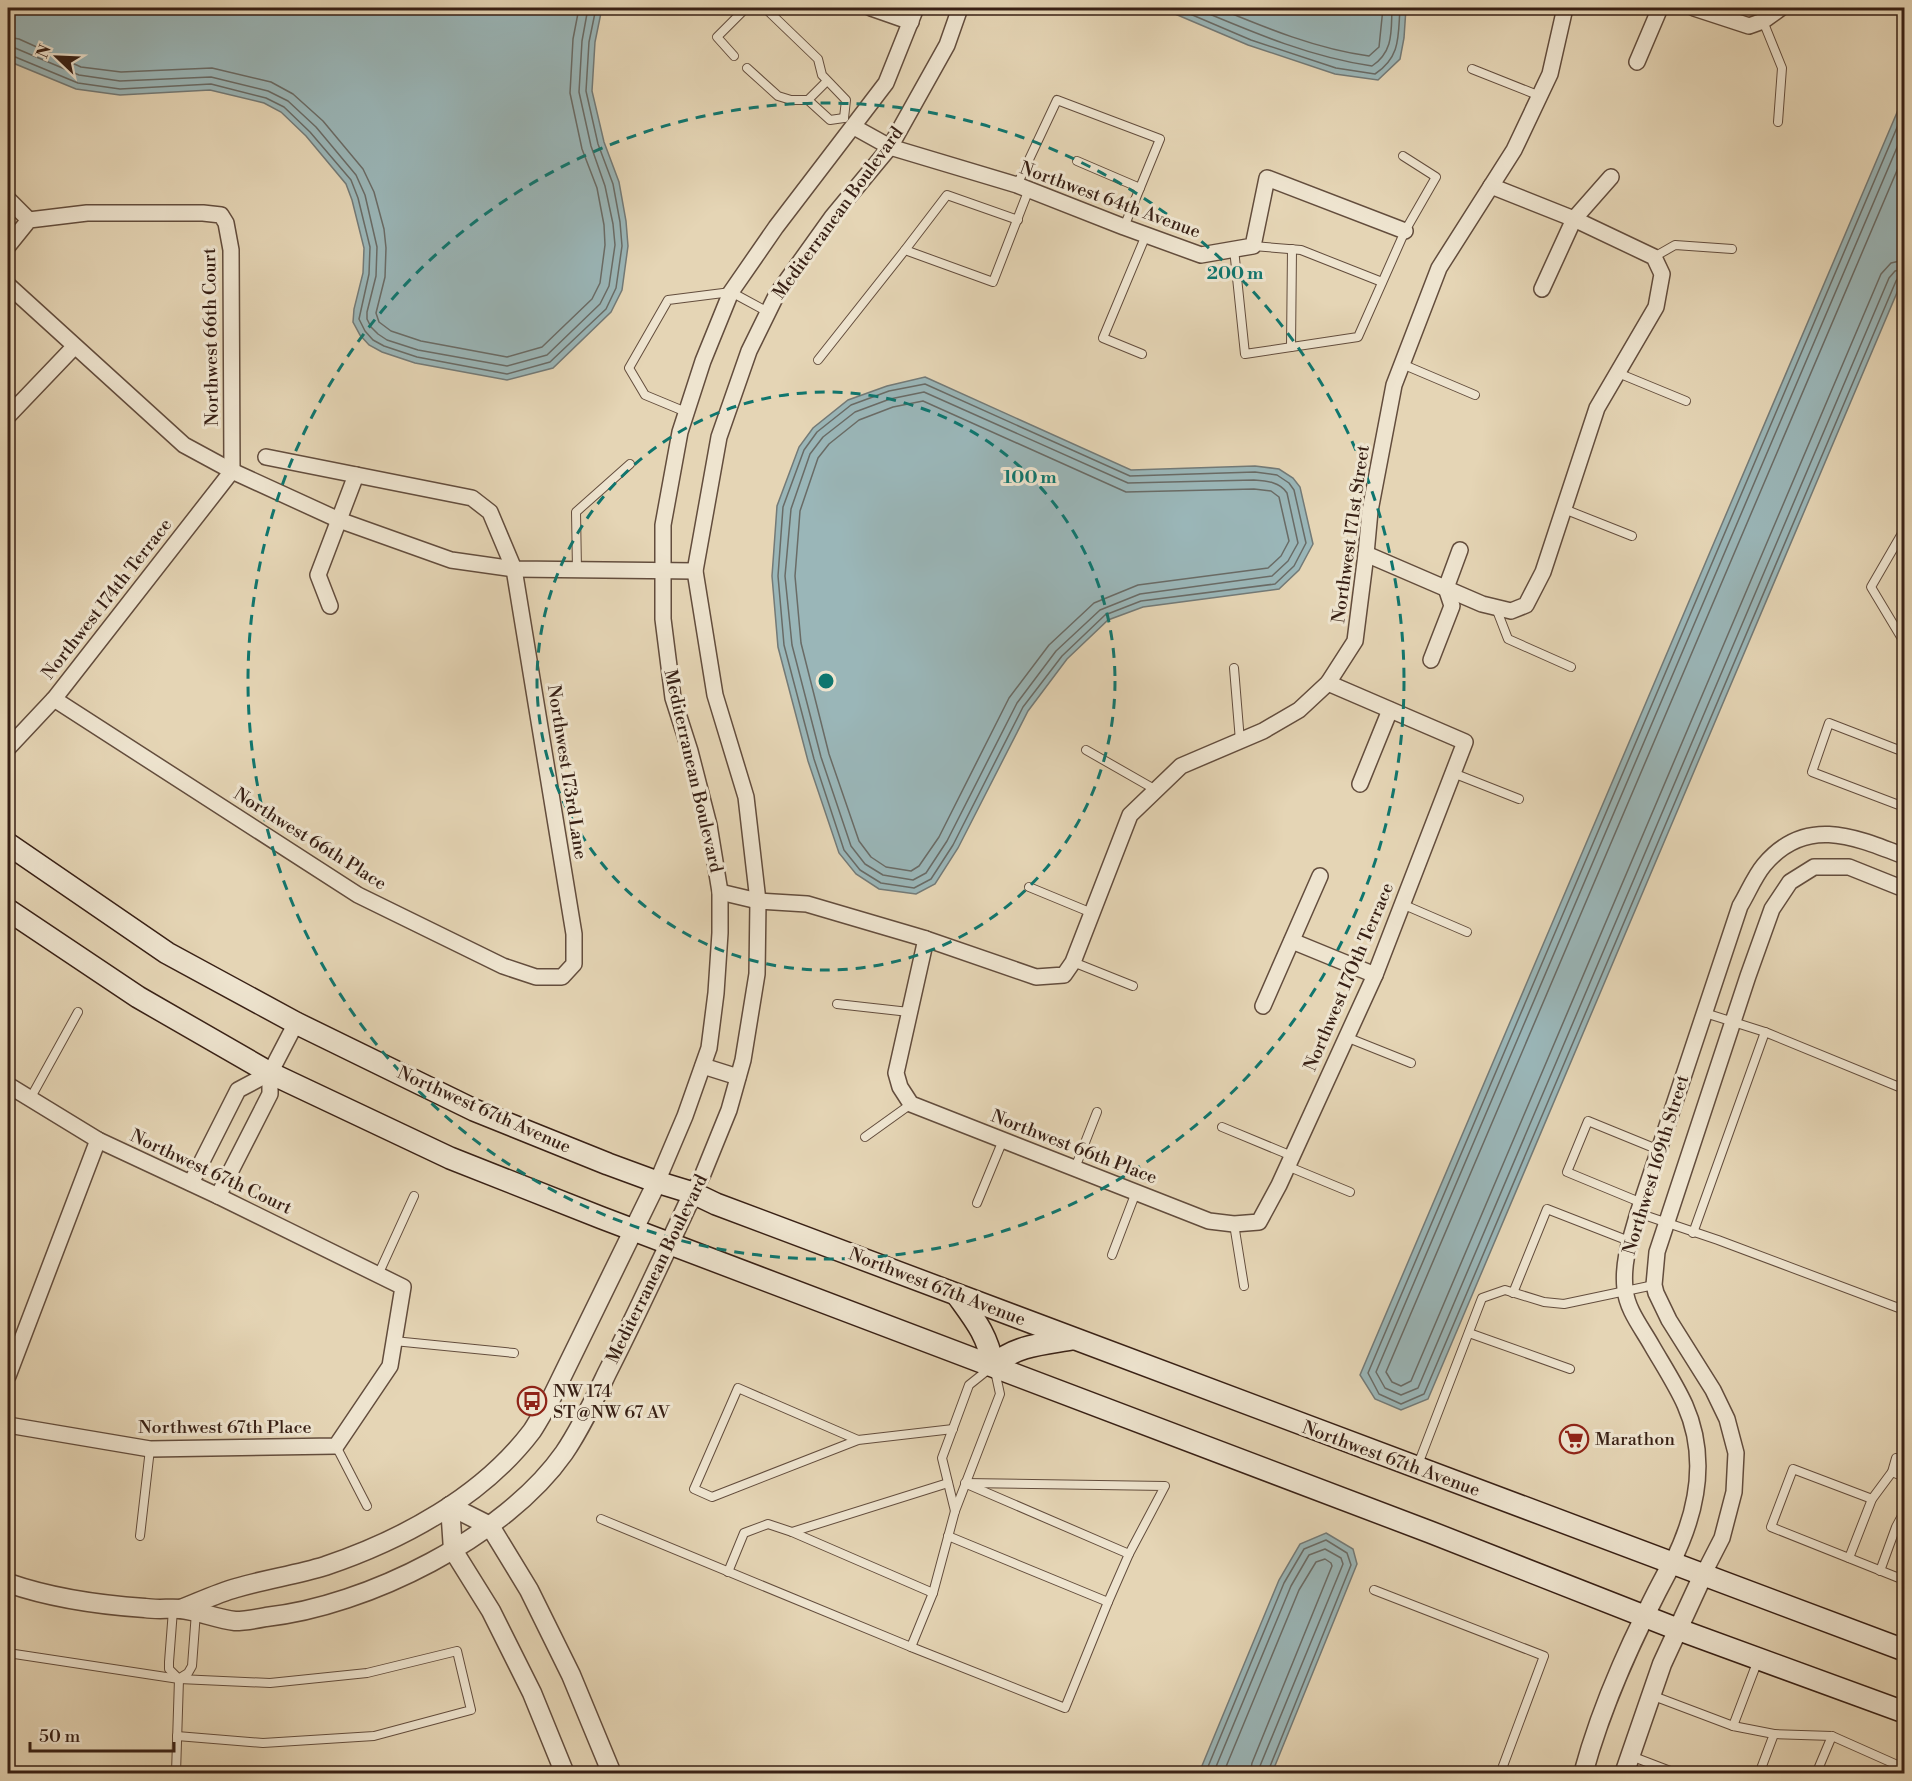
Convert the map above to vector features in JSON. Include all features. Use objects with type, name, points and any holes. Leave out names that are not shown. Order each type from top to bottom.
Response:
[{"type":"main road","name":"Northwest 67th Avenue","points":[[8,844],[167,953],[296,1023],[474,1110],[957,1296],[1905,1650]]},
{"type":"main road","points":[[8,910],[138,997],[270,1073],[450,1158],[1430,1532],[1758,1660],[1905,1712]]},
{"type":"main road","points":[[957,1296],[985,1335],[990,1345],[993,1365]]},
{"type":"main road","points":[[993,1365],[1018,1349],[1072,1339]]},
{"type":"street","points":[[871,8],[914,15]]},
{"type":"street","name":"Mediterranean Boulevard","points":[[183,1610],[235,1621],[286,1615],[336,1603],[397,1578],[453,1550],[490,1526],[530,1491],[564,1454],[627,1334],[703,1174],[729,1110],[738,1077],[758,974],[758,901],[746,797],[716,695],[695,571],[719,437],[749,351],[777,294],[832,217],[890,147],[947,45],[960,8]]},
{"type":"street","name":"Northwest 171st Street","points":[[1073,962],[1130,815],[1180,766],[1263,731],[1299,710],[1328,683],[1355,641],[1370,511],[1394,385],[1439,268],[1514,150],[1550,74],[1565,8]]},
{"type":"street","points":[[1637,62],[1659,8]]},
{"type":"street","points":[[1694,8],[1749,27],[1781,8]]},
{"type":"street","name":"Mediterranean Boulevard","points":[[183,1610],[234,1588],[324,1566],[381,1543],[450,1506],[503,1463],[532,1430],[563,1374],[657,1182],[709,1048],[720,933],[720,892],[709,825],[690,751],[673,698],[663,619],[663,525],[680,432],[703,361],[731,292],[849,122],[886,83],[914,15]]},
{"type":"street","name":"Northwest 64th Avenue","points":[[849,122],[890,147],[1023,187],[1202,255],[1253,246]]},
{"type":"street","points":[[1542,289],[1574,219],[1611,177]]},
{"type":"street","points":[[1253,246],[1267,178],[1406,231]]},
{"type":"street","points":[[1366,554],[1482,604],[1511,611],[1526,604],[1543,572],[1597,408],[1656,307],[1662,274],[1654,257],[1574,219],[1491,186]]},
{"type":"street","points":[[8,199],[30,220],[8,246]]},
{"type":"street","name":"Northwest 66th Court","points":[[30,220],[87,213],[221,215],[226,223],[231,250],[232,471]]},
{"type":"street","name":"Northwest 66th Court","points":[[8,285],[184,445],[232,471],[339,520],[451,560],[514,569],[695,571]]},
{"type":"street","points":[[8,416],[74,347]]},
{"type":"street","name":"Northwest 173rd Lane","points":[[266,457],[472,498],[490,512],[514,569],[574,934],[574,964],[562,977]]},
{"type":"street","name":"Northwest 174th Terrace","points":[[8,748],[54,699],[232,471]]},
{"type":"street","points":[[330,606],[318,574],[356,474]]},
{"type":"street","points":[[1431,660],[1452,606],[1446,588],[1460,550]]},
{"type":"street","points":[[1328,683],[1390,710],[1360,784]]},
{"type":"street","name":"Northwest 66th Place","points":[[54,699],[358,895],[503,966],[536,977],[562,977]]},
{"type":"street","name":"Northwest 17Oth Terrace","points":[[1259,1222],[1290,1161],[1375,975],[1465,742],[1390,710]]},
{"type":"street","name":"Northwest 169th Street","points":[[1584,1773],[1609,1696],[1643,1616],[1686,1536],[1693,1512],[1698,1479],[1697,1444],[1685,1406],[1631,1312],[1624,1291],[1624,1270],[1629,1241],[1740,906],[1762,867],[1784,845],[1813,834],[1838,835],[1872,843],[1905,856]]},
{"type":"street","name":"Northwest 169th Street","points":[[1624,1773],[1677,1629],[1722,1538],[1734,1492],[1736,1453],[1727,1419],[1713,1390],[1669,1320],[1654,1285],[1657,1252],[1666,1223],[1772,909],[1790,882],[1814,867],[1849,867],[1905,889]]},
{"type":"street","points":[[1263,1006],[1320,876]]},
{"type":"street","points":[[720,892],[758,901],[807,904],[926,939],[1036,977],[1064,975],[1073,962]]},
{"type":"street","points":[[911,1104],[900,1087],[896,1073],[926,939]]},
{"type":"street","points":[[1292,941],[1375,975]]},
{"type":"street","points":[[218,1196],[270,1094],[270,1073],[296,1023]]},
{"type":"street","points":[[703,1066],[738,1077]]},
{"type":"street","points":[[191,1183],[238,1090],[270,1073]]},
{"type":"street","name":"Northwest 67th Court","points":[[8,1085],[98,1140],[403,1287],[394,1341]]},
{"type":"street","name":"Northwest 66th Place","points":[[911,1104],[1209,1221],[1234,1224],[1259,1222]]},
{"type":"street","points":[[8,1376],[98,1140]]},
{"type":"street","points":[[336,1446],[390,1366],[394,1341]]},
{"type":"street","name":"Northwest 67th Place","points":[[8,1425],[150,1449],[336,1446]]},
{"type":"street","points":[[450,1506],[490,1526],[529,1590],[566,1664],[612,1773]]},
{"type":"street","points":[[450,1506],[453,1550],[491,1611],[532,1693],[565,1773]]},
{"type":"street","points":[[8,1583],[75,1599],[146,1609],[183,1610]]},
{"type":"lane","points":[[734,56],[717,37],[746,8]]},
{"type":"lane","points":[[747,68],[778,96],[808,100],[830,120],[849,122],[846,100],[826,82],[818,59],[765,8]]},
{"type":"lane","points":[[1762,21],[1782,68],[1778,122]]},
{"type":"lane","points":[[1472,69],[1540,96]]},
{"type":"lane","points":[[808,100],[826,82]]},
{"type":"lane","points":[[904,250],[993,282],[1018,220],[1023,187],[1057,100],[1160,139],[1124,227]]},
{"type":"lane","points":[[1234,249],[1245,354],[1358,337],[1406,231],[1436,177],[1403,156]]},
{"type":"lane","points":[[1077,161],[1140,188]]},
{"type":"lane","points":[[818,360],[947,195],[1018,220]]},
{"type":"lane","points":[[1142,354],[1103,338],[1146,235]]},
{"type":"lane","points":[[1654,257],[1675,245],[1732,249]]},
{"type":"lane","points":[[1253,246],[1301,250],[1382,282]]},
{"type":"lane","points":[[1291,347],[1292,249]]},
{"type":"lane","points":[[686,412],[645,395],[629,368],[668,300],[731,292],[768,312]]},
{"type":"lane","points":[[1402,364],[1475,395]]},
{"type":"lane","points":[[1618,373],[1686,401]]},
{"type":"lane","points":[[577,570],[576,512],[630,464]]},
{"type":"lane","points":[[1564,509],[1632,536]]},
{"type":"lane","points":[[1905,530],[1872,587],[1901,637],[1905,638]]},
{"type":"lane","points":[[1496,608],[1508,639],[1571,667]]},
{"type":"lane","points":[[1234,668],[1240,741]]},
{"type":"lane","points":[[1905,752],[1829,723],[1812,772],[1905,807]]},
{"type":"lane","points":[[1086,750],[1156,790]]},
{"type":"lane","points":[[1453,773],[1519,800]]},
{"type":"lane","points":[[1029,887],[1092,913]]},
{"type":"lane","points":[[1402,904],[1467,932]]},
{"type":"lane","points":[[1073,962],[1133,986]]},
{"type":"lane","points":[[837,1004],[909,1012]]},
{"type":"lane","points":[[30,1099],[78,1011]]},
{"type":"lane","points":[[1705,1013],[1765,1032],[1905,1089]]},
{"type":"lane","points":[[1693,1233],[1765,1032]]},
{"type":"lane","points":[[1346,1037],[1411,1063]]},
{"type":"lane","points":[[865,1137],[911,1104]]},
{"type":"lane","points":[[1075,1168],[1097,1112]]},
{"type":"lane","points":[[1659,1150],[1588,1121],[1567,1172],[1666,1223],[1718,1240],[1905,1310]]},
{"type":"lane","points":[[1222,1127],[1350,1192]]},
{"type":"lane","points":[[977,1203],[1003,1140]]},
{"type":"lane","points":[[1112,1255],[1136,1192]]},
{"type":"lane","points":[[378,1275],[414,1196]]},
{"type":"lane","points":[[1513,1293],[1547,1209],[1629,1241]]},
{"type":"lane","points":[[1234,1224],[1244,1286]]},
{"type":"lane","points":[[1416,1469],[1482,1298],[1505,1290],[1544,1302],[1564,1304],[1654,1285]]},
{"type":"lane","points":[[1469,1333],[1570,1369]]},
{"type":"lane","points":[[394,1341],[514,1353]]},
{"type":"lane","points":[[911,1647],[933,1593],[955,1511],[1000,1394],[993,1365],[969,1385],[942,1458],[955,1511]]},
{"type":"lane","points":[[858,1440],[738,1388],[694,1489],[712,1497],[858,1440],[953,1429]]},
{"type":"lane","points":[[336,1446],[367,1506]]},
{"type":"lane","points":[[140,1536],[150,1449]]},
{"type":"lane","points":[[1849,1558],[1872,1499],[1900,1460]]},
{"type":"lane","points":[[1872,1499],[1793,1469],[1772,1527],[1905,1580]]},
{"type":"lane","points":[[1892,1472],[1905,1477]]},
{"type":"lane","points":[[792,1532],[948,1483]]},
{"type":"lane","points":[[601,1519],[1065,1708],[1129,1554],[1165,1486],[965,1483]]},
{"type":"lane","points":[[965,1483],[1129,1554]]},
{"type":"lane","points":[[1880,1571],[1896,1527],[1905,1512]]},
{"type":"lane","points":[[728,1572],[744,1533],[768,1524],[792,1532],[933,1593]]},
{"type":"lane","points":[[948,1536],[1108,1602]]},
{"type":"lane","points":[[1374,1590],[1544,1656],[1500,1773]]},
{"type":"lane","points":[[178,1679],[185,1676],[192,1666],[183,1610]]},
{"type":"lane","points":[[176,1773],[178,1679],[170,1669],[183,1610]]},
{"type":"lane","points":[[8,1653],[178,1679],[270,1683],[367,1673],[457,1651],[471,1710],[374,1736],[262,1743],[177,1736]]},
{"type":"lane","points":[[1733,1726],[1758,1660]]},
{"type":"lane","points":[[1651,1695],[1733,1726],[1774,1734],[1832,1736],[1905,1768]]},
{"type":"lane","points":[[1760,1773],[1774,1734]]},
{"type":"lane","points":[[1816,1773],[1832,1736]]},
{"type":"lane","points":[[1630,1755],[1676,1773]]},
{"type":"water","points":[[8,8],[602,8],[595,42],[592,91],[604,142],[619,182],[626,221],[628,246],[622,290],[611,312],[553,368],[507,380],[415,363],[382,352],[369,345],[353,322],[363,273],[364,248],[346,184],[306,136],[281,112],[264,103],[210,90],[120,95],[76,89],[13,63],[8,58]]},
{"type":"water","points":[[1161,8],[1406,8],[1400,59],[1378,80],[1335,74],[1248,45]]},
{"type":"water","points":[[1904,96],[1904,276],[1428,1399],[1401,1410],[1375,1399],[1360,1375]]},
{"type":"water","points":[[925,377],[1131,470],[1255,466],[1279,469],[1293,478],[1300,487],[1313,544],[1299,570],[1279,589],[1143,607],[1108,620],[1067,659],[1028,711],[958,848],[935,884],[916,894],[879,889],[856,874],[839,853],[808,761],[778,647],[772,576],[777,506],[799,447],[813,428],[848,400],[887,386]]},
{"type":"water","points":[[1326,1533],[1353,1549],[1357,1564],[1272,1773],[1199,1773],[1279,1580],[1300,1544]]},
{"type":"place","name":"NW 174 ST@NW 67 AV","points":[[532,1401]]},
{"type":"place","name":"Marathon","points":[[1574,1439]]}]
